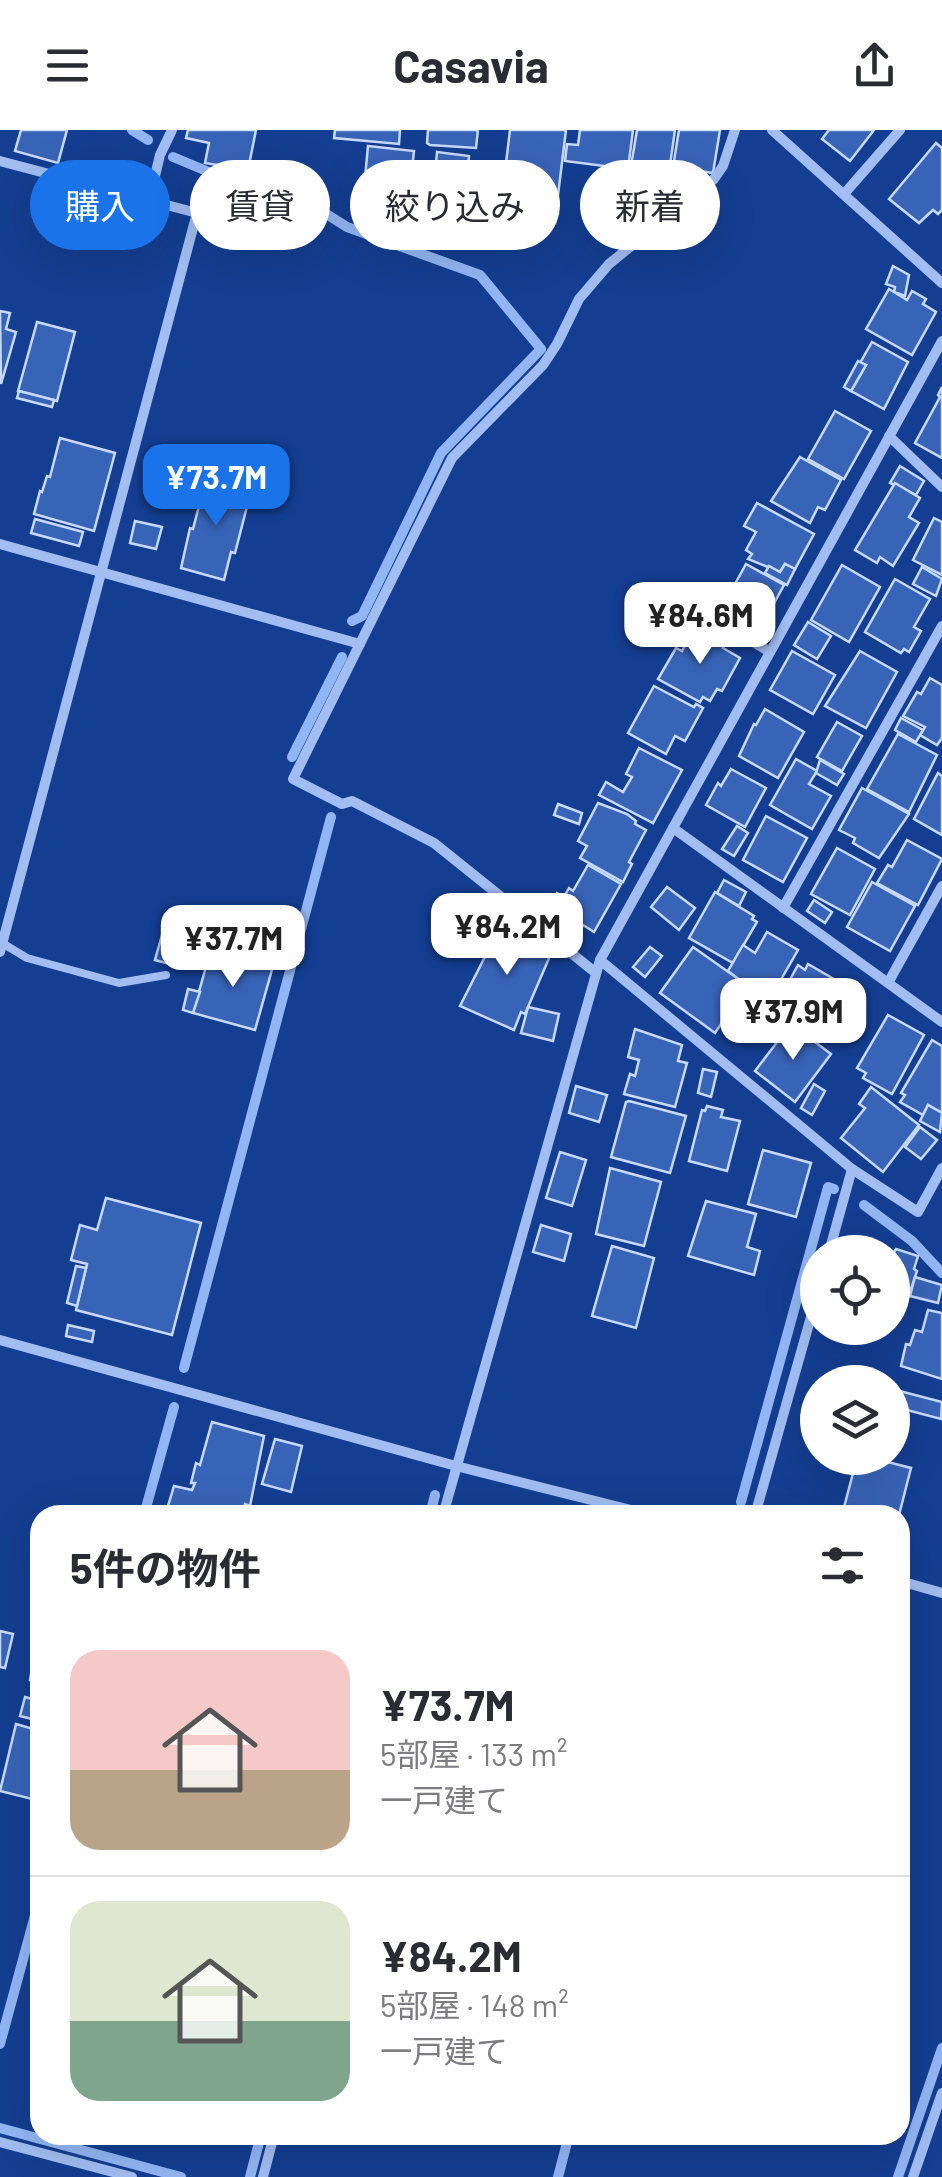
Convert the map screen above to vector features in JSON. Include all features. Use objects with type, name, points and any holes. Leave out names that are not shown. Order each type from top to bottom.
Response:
[{"type":"street","points":[[159,160],[172,130]]},
{"type":"street","points":[[596,973],[434,843],[352,801],[342,804],[293,780],[452,458],[543,365],[579,298],[609,264],[714,180],[735,130]]},
{"type":"street","points":[[772,130],[942,283]]},
{"type":"street","points":[[844,194],[900,130]]},
{"type":"street","points":[[0,161],[30,169]]},
{"type":"street","points":[[1,948],[197,213],[170,206]]},
{"type":"street","points":[[446,1505],[600,960],[942,340]]},
{"type":"street","points":[[889,436],[942,487]]},
{"type":"street","points":[[0,544],[360,644]]},
{"type":"street","points":[[700,610],[770,652]]},
{"type":"street","points":[[783,908],[942,626]]},
{"type":"street","points":[[673,828],[942,1022]]},
{"type":"street","points":[[888,983],[942,886]]},
{"type":"street","points":[[600,960],[852,1168],[918,1212],[942,1168]]},
{"type":"street","points":[[833,1235],[852,1168]]},
{"type":"street","points":[[0,1340],[611,1505]]},
{"type":"street","points":[[758,1505],[803,1345]]},
{"type":"street","points":[[910,1585],[942,1593]]},
{"type":"street","points":[[913,2177],[942,2092]]},
{"type":"street","points":[[0,2142],[132,2177]]},
{"type":"street","points":[[263,2177],[271,2145]]},
{"type":"lane","points":[[1,948],[119,983],[166,974]]},
{"type":"building","points":[[21,130],[67,130],[59,160],[15,151]]},
{"type":"building","points":[[188,130],[256,130],[250,160],[206,160],[209,143],[186,138]]},
{"type":"building","points":[[335,130],[400,130],[399,144],[334,138]]},
{"type":"building","points":[[428,130],[478,130],[476,148],[430,145]]},
{"type":"building","points":[[510,130],[566,130],[560,179],[560,160],[506,160]]},
{"type":"building","points":[[580,130],[633,130],[629,160],[565,161],[567,144],[578,145]]},
{"type":"building","points":[[637,130],[675,130],[671,160],[632,160]]},
{"type":"building","points":[[679,130],[720,130],[715,160],[674,160]]},
{"type":"building","points":[[829,130],[874,130],[850,161],[822,139]]},
{"type":"building","points":[[936,143],[942,148],[942,210],[938,214],[933,210],[919,223],[889,199]]},
{"type":"building","points":[[368,146],[414,151],[413,160],[367,160]]},
{"type":"building","points":[[437,152],[469,156],[469,160],[436,160]]},
{"type":"building","points":[[893,266],[909,275],[905,296],[886,284]]},
{"type":"building","points":[[889,289],[907,300],[912,291],[926,299],[923,304],[936,312],[912,355],[866,329]]},
{"type":"building","points":[[0,311],[10,313],[6,329],[16,332],[1,384]]},
{"type":"building","points":[[37,322],[75,332],[57,401],[18,391]]},
{"type":"building","points":[[872,342],[908,362],[884,409],[851,391],[866,365],[860,363]]},
{"type":"building","points":[[858,361],[866,365],[851,391],[844,387]]},
{"type":"building","points":[[942,387],[942,458],[915,443]]},
{"type":"building","points":[[19,391],[54,400],[52,407],[17,398]]},
{"type":"building","points":[[835,411],[871,431],[844,479],[808,459]]},
{"type":"building","points":[[60,438],[115,453],[94,531],[34,514],[40,491],[47,476],[50,477]]},
{"type":"building","points":[[800,457],[841,480],[825,510],[818,507],[810,523],[771,501]]},
{"type":"building","points":[[900,466],[924,481],[916,495],[890,483]]},
{"type":"building","points":[[206,479],[251,491],[224,580],[181,568]]},
{"type":"building","points":[[895,483],[920,498],[909,517],[919,523],[893,566],[880,557],[877,563],[855,550]]},
{"type":"building","points":[[757,503],[814,534],[795,569],[785,564],[780,572],[748,559],[752,554],[746,550],[756,532],[744,526]]},
{"type":"building","points":[[934,518],[942,522],[942,575],[913,560]]},
{"type":"building","points":[[35,519],[83,532],[79,546],[31,533]]},
{"type":"building","points":[[135,521],[162,527],[156,549],[130,543]]},
{"type":"building","points":[[746,564],[784,585],[766,618],[757,613],[750,626],[715,606],[723,589],[730,593]]},
{"type":"building","points":[[785,564],[795,569],[787,585],[765,573],[769,566],[780,572]]},
{"type":"building","points":[[842,565],[880,587],[849,642],[811,620]]},
{"type":"building","points":[[922,567],[942,579],[936,596],[913,584]]},
{"type":"building","points":[[895,579],[930,599],[914,627],[921,631],[909,652],[904,649],[901,653],[865,632]]},
{"type":"building","points":[[808,622],[831,636],[817,659],[794,645]]},
{"type":"building","points":[[693,631],[700,635],[702,631],[726,644],[723,648],[740,658],[722,691],[717,689],[710,701],[703,697],[700,702],[658,679],[676,648],[682,651]]},
{"type":"building","points":[[792,651],[835,675],[813,714],[770,690]]},
{"type":"building","points":[[860,651],[897,672],[866,728],[825,706]]},
{"type":"building","points":[[930,678],[942,685],[942,738],[937,745],[920,735],[925,727],[903,716]]},
{"type":"building","points":[[654,686],[703,708],[685,741],[675,736],[666,754],[628,733]]},
{"type":"building","points":[[765,709],[804,732],[778,778],[739,756]]},
{"type":"building","points":[[901,718],[923,730],[916,742],[895,730]]},
{"type":"building","points":[[837,722],[862,736],[842,771],[817,757]]},
{"type":"building","points":[[898,734],[937,755],[909,812],[867,789]]},
{"type":"building","points":[[639,748],[682,770],[653,823],[599,795],[606,782],[623,792],[632,777],[626,774]]},
{"type":"building","points":[[796,759],[817,771],[809,784],[831,796],[812,829],[770,805]]},
{"type":"building","points":[[820,760],[844,774],[837,785],[816,773]]},
{"type":"building","points":[[731,769],[766,788],[745,827],[706,805]]},
{"type":"building","points":[[938,773],[942,776],[942,835],[914,819]]},
{"type":"building","points":[[862,788],[909,814],[879,858],[839,830]]},
{"type":"building","points":[[598,803],[627,814],[646,830],[623,882],[580,858],[587,846],[578,841]]},
{"type":"building","points":[[558,804],[582,813],[579,824],[554,815]]},
{"type":"building","points":[[766,816],[807,838],[783,882],[743,860]]},
{"type":"building","points":[[737,826],[748,833],[734,856],[722,849]]},
{"type":"building","points":[[907,840],[942,859],[918,905],[877,883],[888,865],[892,867]]},
{"type":"building","points":[[837,848],[875,869],[850,915],[811,894]]},
{"type":"building","points":[[588,865],[621,884],[594,932],[583,925],[580,931],[548,909],[557,893],[564,897],[569,888],[573,891]]},
{"type":"building","points":[[724,880],[746,892],[739,906],[717,893]]},
{"type":"building","points":[[872,882],[915,906],[890,951],[847,927]]},
{"type":"building","points":[[667,887],[695,908],[679,930],[651,907]]},
{"type":"building","points":[[715,892],[754,916],[752,919],[757,922],[733,963],[689,938]]},
{"type":"building","points":[[814,900],[832,912],[825,923],[807,911]]},
{"type":"building","points":[[505,928],[553,949],[514,1030],[460,1006],[499,929]]},
{"type":"building","points":[[767,932],[798,950],[768,1002],[728,971],[743,945],[755,953]]},
{"type":"building","points":[[162,935],[188,942],[181,967],[155,960]]},
{"type":"building","points":[[650,947],[662,956],[645,977],[633,967]]},
{"type":"building","points":[[693,947],[737,978],[727,992],[738,999],[715,1033],[660,993]]},
{"type":"building","points":[[211,949],[273,966],[255,1030],[193,1013]]},
{"type":"building","points":[[808,964],[839,982],[813,1028],[776,1005],[798,965],[805,970]]},
{"type":"building","points":[[188,989],[200,992],[193,1013],[183,1010]]},
{"type":"building","points":[[528,1007],[559,1014],[553,1041],[521,1033]]},
{"type":"building","points":[[888,1015],[924,1035],[892,1094],[863,1078],[866,1073],[857,1068]]},
{"type":"building","points":[[791,1024],[831,1054],[795,1102],[755,1071]]},
{"type":"building","points":[[635,1029],[682,1045],[678,1061],[687,1063],[675,1107],[624,1094],[639,1060],[628,1057]]},
{"type":"building","points":[[932,1040],[942,1046],[942,1113],[928,1105],[923,1115],[900,1102],[905,1095],[901,1093]]},
{"type":"building","points":[[703,1069],[717,1072],[711,1097],[698,1093]]},
{"type":"building","points":[[814,1084],[825,1091],[812,1115],[801,1108]]},
{"type":"building","points":[[576,1086],[607,1095],[599,1122],[569,1113]]},
{"type":"building","points":[[871,1087],[919,1125],[883,1172],[841,1138],[865,1108],[859,1104]]},
{"type":"building","points":[[629,1101],[686,1116],[670,1173],[611,1157]]},
{"type":"building","points":[[928,1105],[942,1113],[940,1132],[920,1121]]},
{"type":"building","points":[[707,1106],[723,1110],[721,1117],[740,1121],[727,1171],[689,1161],[702,1110]]},
{"type":"building","points":[[920,1127],[937,1140],[921,1159],[905,1147]]},
{"type":"building","points":[[763,1150],[811,1163],[796,1217],[748,1204]]},
{"type":"building","points":[[560,1152],[586,1160],[572,1206],[546,1198]]},
{"type":"building","points":[[610,1168],[661,1182],[644,1246],[596,1234]]},
{"type":"building","points":[[106,1198],[201,1223],[172,1335],[76,1310],[87,1264],[71,1260],[80,1225],[97,1230]]},
{"type":"building","points":[[706,1201],[756,1214],[747,1247],[760,1251],[754,1275],[688,1256]]},
{"type":"building","points":[[541,1225],[571,1234],[564,1261],[533,1252]]},
{"type":"building","points":[[612,1246],[654,1258],[636,1328],[592,1316]]},
{"type":"building","points":[[910,1253],[918,1256],[914,1269],[917,1271],[910,1292]]},
{"type":"building","points":[[76,1266],[86,1268],[77,1306],[67,1303]]},
{"type":"building","points":[[915,1277],[942,1285],[938,1303],[910,1296]]},
{"type":"building","points":[[928,1310],[942,1313],[942,1379],[901,1365],[906,1345],[910,1345],[915,1330],[922,1332]]},
{"type":"building","points":[[68,1325],[94,1331],[92,1342],[66,1336]]},
{"type":"building","points":[[910,1394],[942,1402],[941,1419],[910,1411]]},
{"type":"building","points":[[212,1422],[264,1436],[250,1505],[168,1505],[174,1486],[192,1490],[196,1463],[200,1465]]},
{"type":"building","points":[[275,1439],[302,1446],[291,1492],[262,1484]]},
{"type":"building","points":[[853,1475],[909,1475],[902,1505],[845,1505]]},
{"type":"building","points":[[0,1631],[13,1634],[5,1668],[0,1667]]},
{"type":"building","points":[[25,1697],[30,1698],[30,1718],[20,1716]]},
{"type":"building","points":[[16,1724],[30,1728],[30,1798],[0,1791]]},
{"type":"waterway","points":[[132,130],[148,140]]},
{"type":"waterway","points":[[173,157],[221,177],[293,193],[347,227],[480,275],[541,349],[441,453],[362,616],[352,621]]},
{"type":"waterway","points":[[292,757],[342,657]]},
{"type":"waterway","points":[[184,1368],[331,817]]},
{"type":"waterway","points":[[741,1502],[828,1187],[834,1189]]},
{"type":"waterway","points":[[864,1205],[912,1241],[942,1273]]},
{"type":"waterway","points":[[147,1505],[174,1407]]},
{"type":"waterway","points":[[432,1505],[435,1495]]},
{"type":"waterway","points":[[0,2044],[30,1934]]},
{"type":"waterway","points":[[910,2142],[942,2048]]},
{"type":"waterway","points":[[0,2128],[30,2136]]},
{"type":"waterway","points":[[63,2145],[181,2177]]},
{"type":"waterway","points":[[250,2177],[258,2145]]},
{"type":"waterway","points":[[558,2177],[566,2145]]},
{"type":"waterway","points":[[898,2177],[909,2145]]}]
